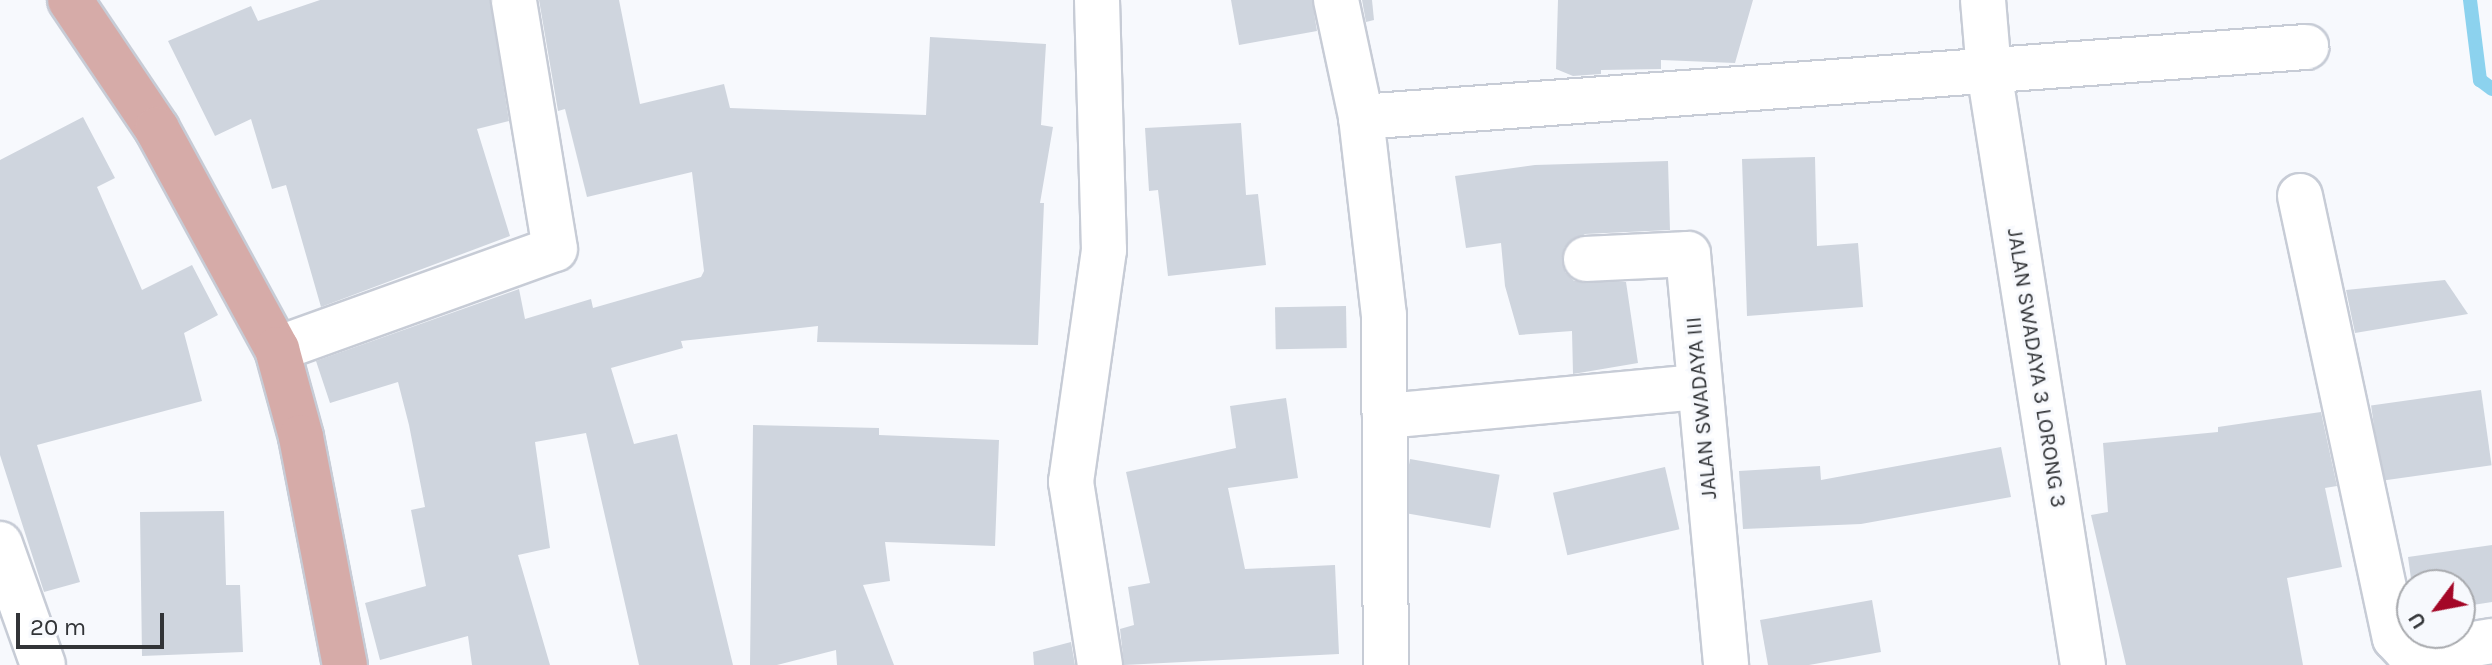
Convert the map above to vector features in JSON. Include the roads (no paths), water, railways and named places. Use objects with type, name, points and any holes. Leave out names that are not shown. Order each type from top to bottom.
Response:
[{"type":"main road","points":[[70,0],[157,129],[277,349],[301,437],[345,665]]},
{"type":"street","points":[[277,349],[555,249],[514,0]]},
{"type":"street","points":[[1097,0],[1104,250],[1071,482],[1100,665]]},
{"type":"street","points":[[1336,0],[1361,117],[1384,315],[1386,665]]},
{"type":"street","name":"JALAN SWADAYA 3 LORONG 3","points":[[1983,0],[1989,71],[2083,665]]},
{"type":"street","points":[[1361,117],[2306,47]]},
{"type":"street","points":[[2300,196],[2395,638],[2407,651],[2420,653],[2492,641]]},
{"type":"street","name":"JALAN SWADAYA III","points":[[1586,259],[1688,254],[1726,665]]},
{"type":"street","points":[[1385,416],[1700,387]]},
{"type":"street","points":[[0,544],[43,665]]},
{"type":"waterway","points":[[2470,0],[2480,80],[2492,89]]}]
